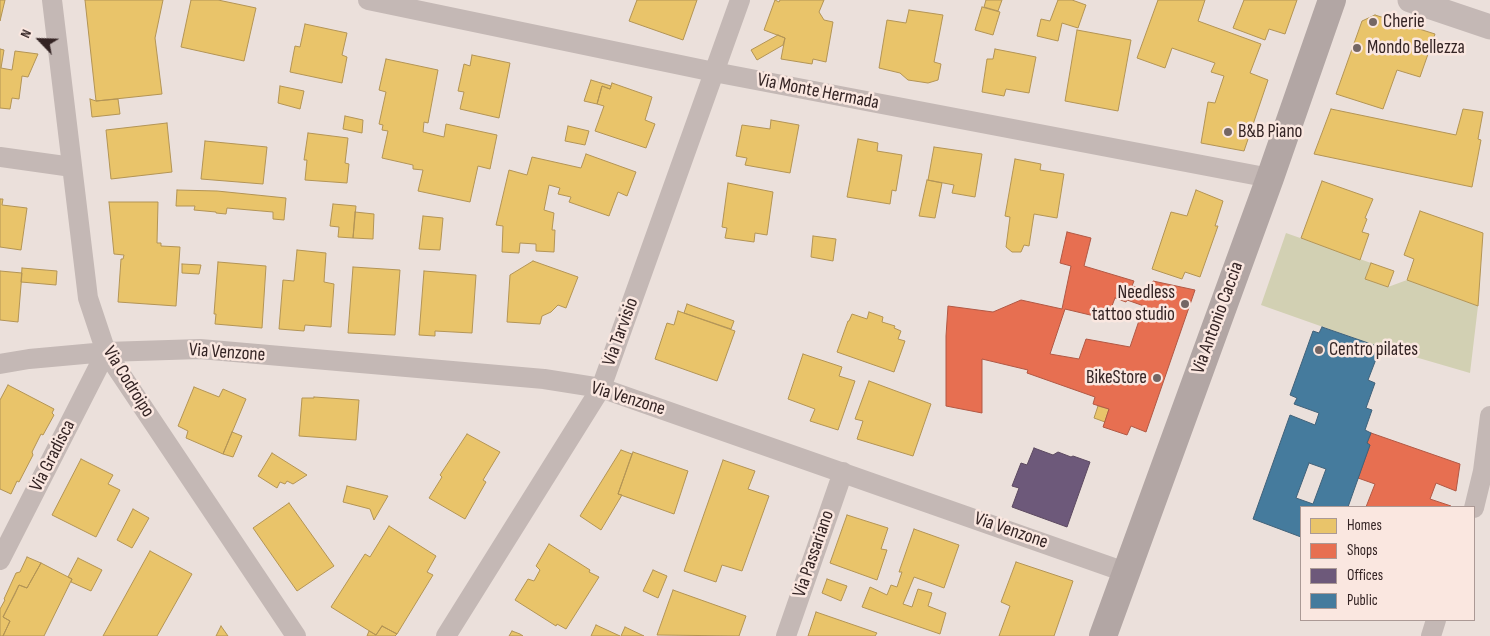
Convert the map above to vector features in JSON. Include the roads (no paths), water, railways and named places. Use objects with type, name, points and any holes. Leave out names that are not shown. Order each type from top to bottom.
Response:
[{"type":"main road","name":"Via Antonio Caccia","points":[[1103,636],[1270,178],[1332,0]]},
{"type":"street","name":"Via Codroipo","points":[[52,0],[88,298],[106,352],[296,636]]},
{"type":"street","name":"Via Monte Hermada","points":[[368,0],[714,72],[1270,178]]},
{"type":"street","name":"Via Tarvisio","points":[[446,636],[601,388],[740,0]]},
{"type":"street","points":[[1410,0],[1490,27]]},
{"type":"street","points":[[0,158],[72,167]]},
{"type":"street","name":"Via Venzone","points":[[0,364],[29,359],[106,352],[200,349],[544,379],[601,388],[1125,572]]},
{"type":"street","name":"Via Gradisca","points":[[0,560],[106,352]]},
{"type":"street","points":[[1474,506],[1483,470],[1490,416]]},
{"type":"street","name":"Via Passariano","points":[[786,636],[843,472]]},
{"type":"street","points":[[1430,636],[1436,621]]},
{"type":"place","name":"Cherie","points":[[1373,22]]},
{"type":"place","name":"Mondo Bellezza","points":[[1357,48]]},
{"type":"place","name":"B&B Piano","points":[[1228,132]]},
{"type":"place","name":"Needless tattoo studio","points":[[1185,304]]},
{"type":"place","name":"Centro pilates","points":[[1319,350]]},
{"type":"place","name":"BikeStore","points":[[1157,378]]}]
